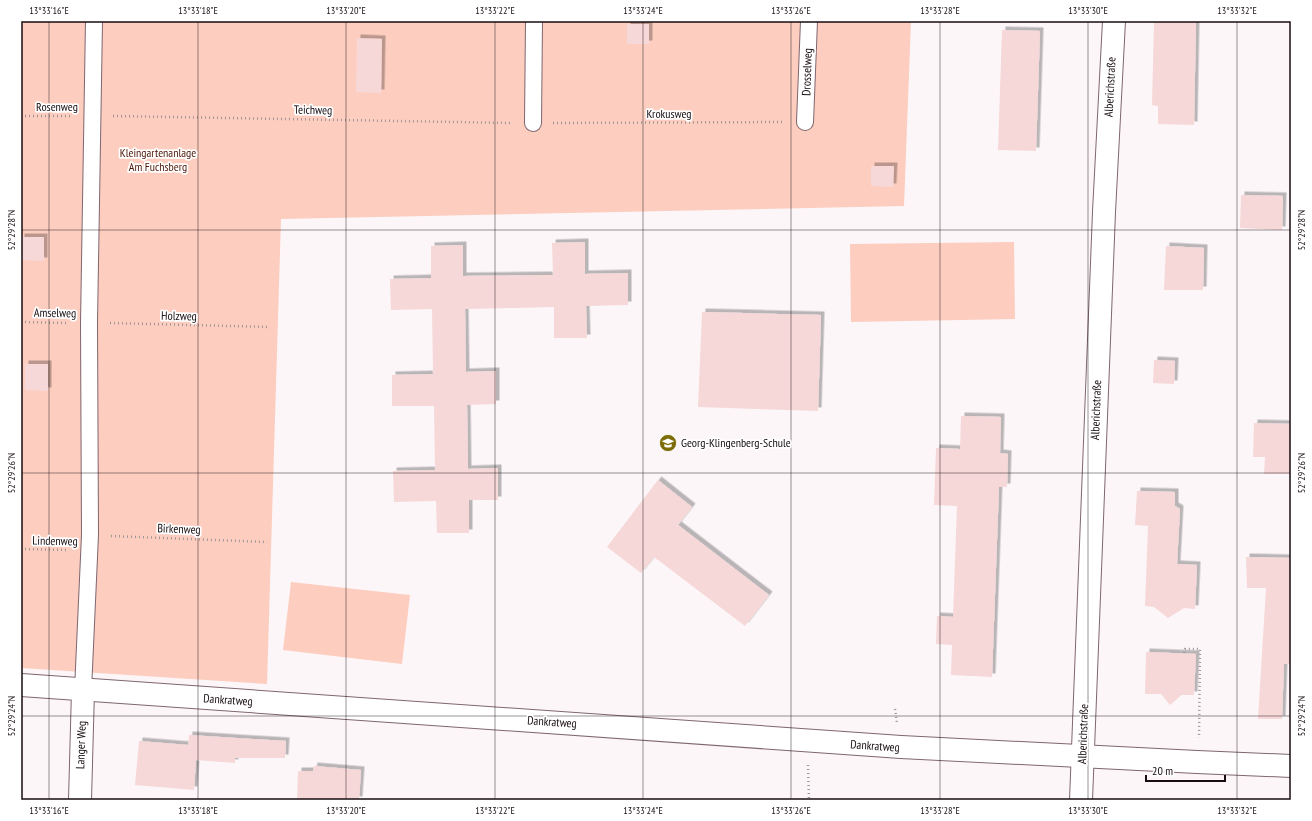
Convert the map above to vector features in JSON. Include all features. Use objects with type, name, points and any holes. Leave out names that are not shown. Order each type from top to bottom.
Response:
[{"type":"street","name":"Alberichstraße","points":[[1081,800],[1104,212],[1114,21]]},
{"type":"street","name":"Dankratweg","points":[[21,685],[901,747],[1291,766]]},
{"type":"street","name":"Langer Weg","points":[[80,800],[83,690]]},
{"type":"lane","points":[[83,690],[90,543],[89,323],[94,21]]},
{"type":"lane","points":[[533,123],[534,21]]},
{"type":"lane","name":"Drosselweg","points":[[805,122],[809,21]]},
{"type":"path","name":"Rosenweg","points":[[21,116],[93,116]]},
{"type":"path","name":"Teichweg","points":[[93,116],[533,123]]},
{"type":"path","name":"Krokusweg","points":[[533,123],[805,122]]},
{"type":"path","name":"Amselweg","points":[[21,322],[89,323]]},
{"type":"path","name":"Holzweg","points":[[89,323],[270,327]]},
{"type":"path","name":"Birkenweg","points":[[90,543],[267,542]]},
{"type":"path","name":"Lindenweg","points":[[21,549],[90,543]]},
{"type":"path","points":[[1184,653],[1184,649],[1200,649],[1199,736]]},
{"type":"path","points":[[807,741],[809,800]]},
{"type":"green space","name":"Kleingartenanlage Am Fuchsberg","points":[[21,21],[911,21],[904,206],[281,219],[267,684],[21,668]]},
{"type":"green space","points":[[1014,242],[1015,319],[851,322],[850,244]]},
{"type":"green space","points":[[291,582],[410,595],[402,664],[283,650]]},
{"type":"building","points":[[1154,21],[1196,21],[1194,125],[1158,124],[1158,106],[1152,105]]},
{"type":"building","points":[[627,24],[649,24],[649,44],[627,44]]},
{"type":"building","points":[[1002,30],[1040,31],[1036,151],[998,150]]},
{"type":"building","points":[[357,38],[382,39],[381,93],[356,92]]},
{"type":"building","points":[[871,166],[894,166],[893,187],[871,186]]},
{"type":"building","points":[[1241,195],[1283,196],[1282,230],[1240,228]]},
{"type":"building","points":[[21,237],[44,237],[44,261],[21,260]]},
{"type":"building","points":[[585,242],[585,274],[628,273],[628,305],[586,306],[587,338],[554,338],[554,307],[465,309],[466,372],[496,371],[496,404],[467,405],[468,469],[498,468],[498,500],[469,500],[469,533],[437,533],[436,501],[394,502],[393,471],[435,470],[434,406],[392,406],[392,375],[433,374],[432,309],[391,310],[390,279],[431,278],[431,246],[463,245],[463,276],[553,275],[552,243]]},
{"type":"building","points":[[1166,246],[1204,248],[1203,290],[1164,290]]},
{"type":"building","points":[[702,312],[821,315],[818,411],[698,407]]},
{"type":"building","points":[[1154,360],[1175,361],[1174,384],[1153,383]]},
{"type":"building","points":[[25,364],[48,364],[48,391],[25,390]]},
{"type":"building","points":[[961,416],[1001,417],[1000,453],[1008,454],[1007,487],[999,487],[992,677],[951,675],[952,645],[936,644],[937,616],[953,617],[957,506],[934,505],[936,448],[960,449]]},
{"type":"building","points":[[1254,423],[1291,424],[1291,474],[1264,474],[1265,457],[1253,457]]},
{"type":"building","points":[[658,480],[692,507],[678,525],[769,595],[745,626],[654,557],[641,573],[607,547]]},
{"type":"building","points":[[1137,491],[1175,492],[1175,506],[1180,509],[1177,564],[1197,565],[1195,609],[1184,608],[1168,618],[1154,607],[1145,606],[1148,526],[1135,525]]},
{"type":"building","points":[[1246,557],[1291,558],[1291,664],[1284,664],[1282,719],[1258,719],[1266,588],[1247,588]]},
{"type":"building","points":[[1146,652],[1196,654],[1194,695],[1181,695],[1170,705],[1161,694],[1145,694]]},
{"type":"building","points":[[189,735],[286,741],[285,758],[235,758],[235,763],[196,760],[194,790],[135,785],[139,741],[188,745]]},
{"type":"building","points":[[314,766],[361,770],[359,800],[297,800],[298,771],[313,771]]},
{"type":"place","name":"Georg-Klingenberg-Schule","points":[[668,443]]}]
